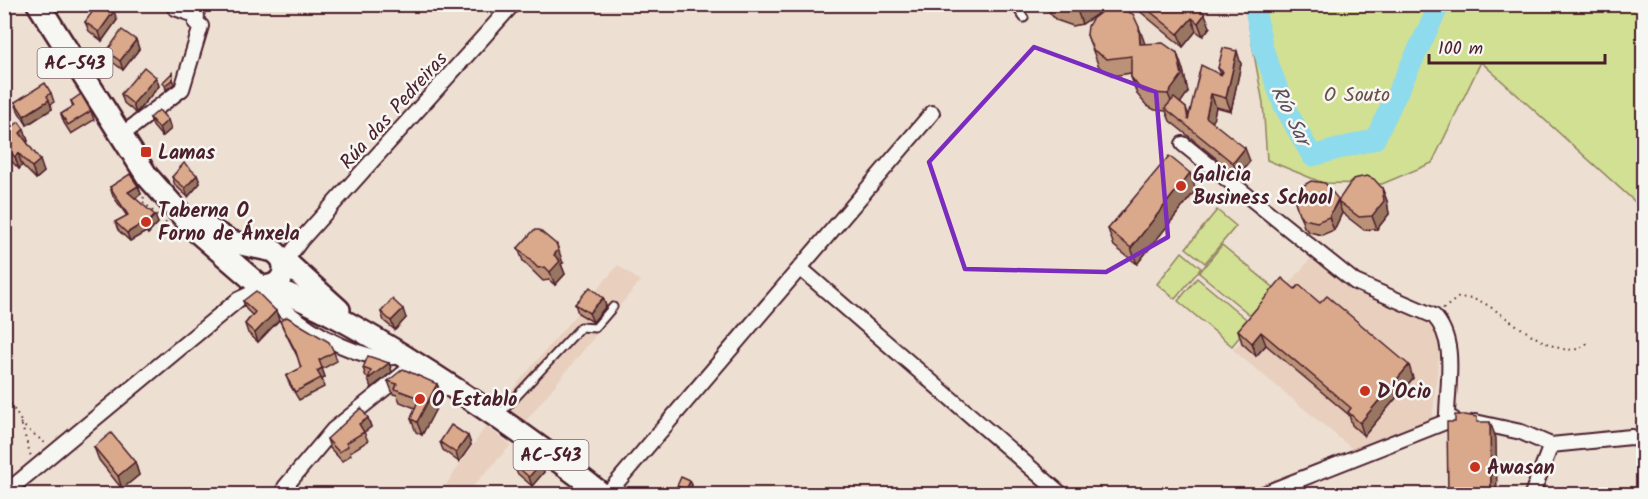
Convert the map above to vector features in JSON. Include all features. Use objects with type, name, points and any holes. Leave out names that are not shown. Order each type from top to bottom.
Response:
[{"type":"main road","name":"AC-543","points":[[38,4],[117,131],[162,194],[180,214],[264,273],[410,360],[498,416],[604,495]]},
{"type":"main road","name":"AC-543","points":[[162,194],[224,238],[264,273]]},
{"type":"street","name":"Rúa das Pedreiras","points":[[264,273],[301,240],[513,4]]},
{"type":"street","points":[[117,131],[173,98],[185,82],[201,26],[196,23],[197,16],[175,8]]},
{"type":"street","points":[[604,495],[932,113]]},
{"type":"street","points":[[1183,144],[1355,282],[1434,316],[1442,326],[1449,346],[1447,422]]},
{"type":"street","points":[[4,494],[239,299],[301,240]]},
{"type":"street","points":[[800,268],[1061,495]]},
{"type":"street","points":[[264,273],[298,319],[341,344],[369,356],[410,360]]},
{"type":"street","points":[[285,487],[333,430],[410,360]]},
{"type":"street","points":[[1263,495],[1459,418],[1514,430],[1551,445],[1631,437],[1644,439]]},
{"type":"street","points":[[1532,495],[1551,445]]},
{"type":"lane","points":[[1014,4],[1024,18]]},
{"type":"lane","points":[[498,416],[581,327],[595,328],[613,307]]},
{"type":"path","points":[[1434,316],[1459,297],[1481,301],[1540,340],[1565,351],[1578,350],[1589,341]]},
{"type":"path","points":[[4,394],[21,423],[30,455],[37,467]]},
{"type":"path","points":[[21,423],[55,452]]},
{"type":"highlighted area","points":[[1034,47],[1156,92],[1168,237],[1106,272],[965,269],[929,162]]},
{"type":"shaded area","points":[[1312,257],[1350,289],[1434,326],[1441,337],[1432,420],[1355,451],[1233,350]]},
{"type":"shaded area","points":[[618,265],[640,281],[524,423],[499,405]]},
{"type":"shaded area","points":[[486,426],[511,445],[466,494],[440,494]]},
{"type":"green space","name":"O Souto","points":[[1245,5],[1643,5],[1643,209],[1481,62],[1432,163],[1382,184],[1323,183],[1267,160],[1263,103]]},
{"type":"green space","points":[[1217,210],[1236,226],[1205,263],[1186,248]]},
{"type":"green space","points":[[1222,245],[1278,291],[1255,319],[1199,273]]},
{"type":"green space","points":[[1182,252],[1201,268],[1175,299],[1157,284]]},
{"type":"green space","points":[[1197,278],[1251,323],[1232,346],[1178,301]]},
{"type":"building","points":[[98,4],[105,4],[114,11],[99,32],[85,22]]},
{"type":"building","points":[[1055,4],[1080,4],[1067,9]]},
{"type":"building","points":[[1141,4],[1194,4],[1205,14],[1198,23],[1192,18],[1178,34]]},
{"type":"building","points":[[1105,9],[1121,9],[1133,14],[1139,27],[1140,44],[1163,43],[1177,53],[1182,75],[1168,94],[1141,90],[1131,77],[1131,56],[1107,59],[1093,50],[1087,35],[1088,26],[1092,19]]},
{"type":"building","points":[[122,30],[136,40],[120,61],[107,51]]},
{"type":"building","points":[[1223,48],[1237,51],[1226,98],[1211,94],[1206,117],[1245,148],[1233,163],[1165,108],[1174,98],[1186,108],[1188,120],[1201,65],[1221,75],[1223,72],[1218,68]]},
{"type":"building","points":[[144,67],[156,77],[133,104],[121,94]]},
{"type":"building","points":[[172,73],[173,79],[165,85],[162,83]]},
{"type":"building","points":[[45,83],[51,93],[47,96],[49,100],[24,116],[15,102]]},
{"type":"building","points":[[81,94],[91,111],[68,125],[61,114],[74,106],[71,101]]},
{"type":"building","points":[[159,110],[168,120],[159,128],[150,118]]},
{"type":"building","points":[[19,122],[24,129],[20,133],[40,160],[32,167],[18,153],[15,157],[4,145],[4,132]]},
{"type":"building","points":[[1169,156],[1190,173],[1131,248],[1108,229]]},
{"type":"building","points":[[184,163],[197,175],[185,188],[172,177]]},
{"type":"building","points":[[130,174],[138,186],[128,192],[155,215],[145,226],[143,223],[127,233],[115,222],[128,215],[110,187]]},
{"type":"building","points":[[1367,176],[1374,179],[1382,188],[1384,201],[1372,216],[1359,217],[1338,201],[1353,179]]},
{"type":"building","points":[[1311,181],[1325,183],[1338,199],[1329,217],[1317,222],[1304,219],[1299,214],[1295,201],[1299,188]]},
{"type":"building","points":[[534,230],[539,230],[557,245],[558,250],[554,255],[560,261],[550,272],[545,267],[538,268],[518,248]]},
{"type":"building","points":[[1282,278],[1295,289],[1299,285],[1320,303],[1327,296],[1409,365],[1360,423],[1348,412],[1351,408],[1261,332],[1252,343],[1238,330]]},
{"type":"building","points":[[590,287],[603,298],[589,313],[575,304]]},
{"type":"building","points":[[256,291],[276,311],[255,333],[245,324],[255,312],[243,301]]},
{"type":"building","points":[[392,299],[403,309],[391,321],[381,312]]},
{"type":"building","points":[[287,317],[329,342],[334,352],[319,360],[322,368],[317,371],[321,378],[295,392],[286,376],[301,368],[296,352],[280,321]]},
{"type":"building","points":[[368,356],[389,363],[368,379],[371,371],[363,368]]},
{"type":"building","points":[[403,369],[437,384],[417,422],[411,419],[419,398],[395,389],[397,384],[388,381]]},
{"type":"building","points":[[361,408],[368,418],[359,424],[364,432],[346,443],[348,446],[339,452],[327,439]]},
{"type":"building","name":"Awasan","points":[[1455,415],[1477,417],[1477,422],[1490,422],[1491,495],[1448,495],[1447,422],[1455,422]]},
{"type":"building","points":[[451,425],[468,436],[456,453],[440,442]]},
{"type":"building","points":[[111,433],[135,462],[118,476],[94,447]]},
{"type":"building","points":[[526,450],[541,463],[529,477],[514,464]]},
{"type":"building","points":[[681,477],[690,481],[686,490],[677,486]]},
{"type":"waterway","name":"Río Sar","points":[[1254,4],[1263,49],[1284,106],[1312,156],[1375,139],[1440,4]]},
{"type":"place","name":"Lamas","points":[[146,152]]},
{"type":"place","name":"Galicia Business School","points":[[1181,186]]},
{"type":"place","name":"Taberna O Forno de Ánxela","points":[[146,222]]},
{"type":"place","name":"D'Ocio","points":[[1365,391]]},
{"type":"place","name":"O Establo","points":[[420,399]]},
{"type":"place","name":"Awasan","points":[[1475,467]]}]
